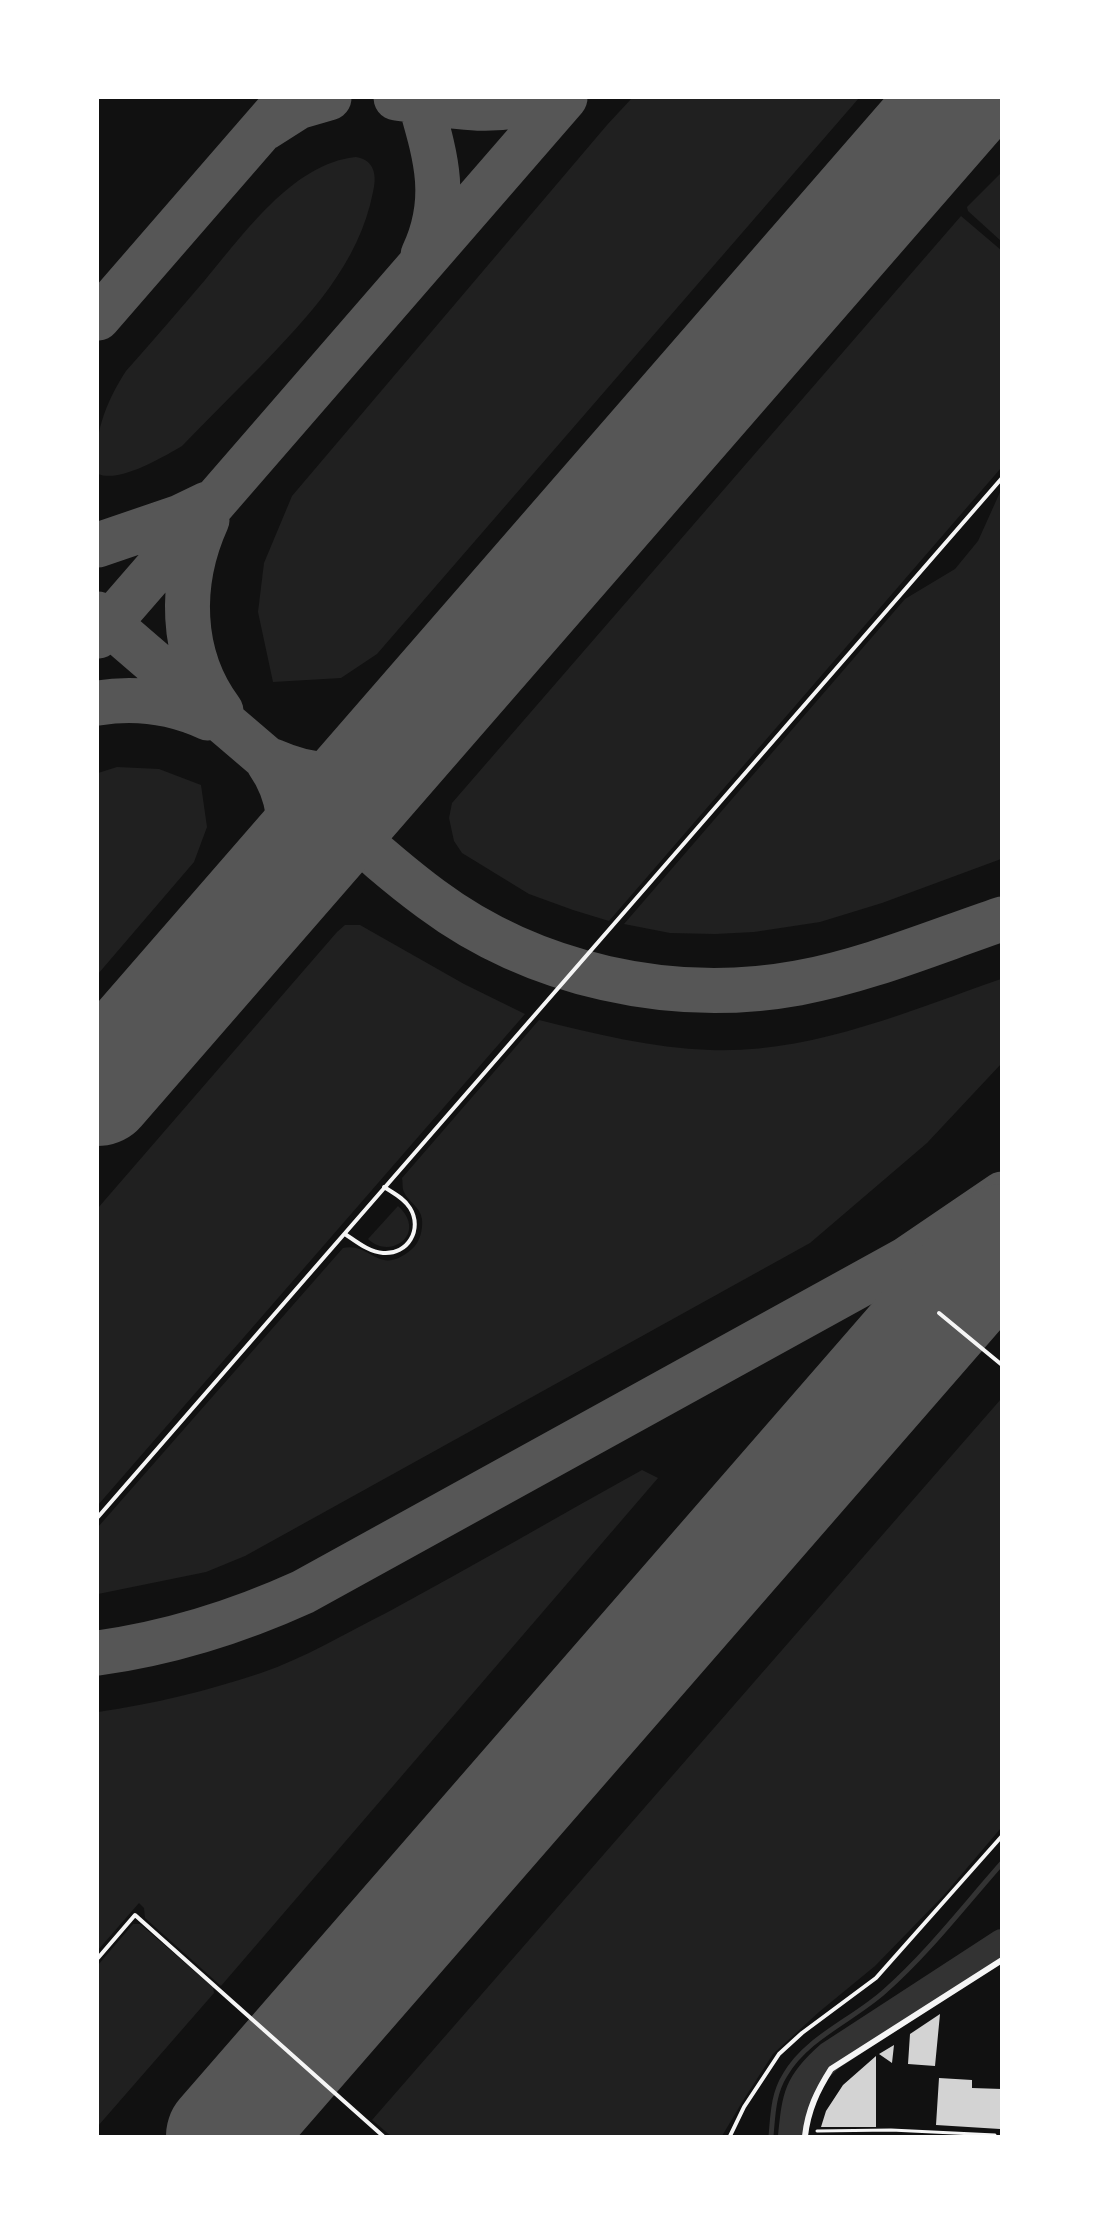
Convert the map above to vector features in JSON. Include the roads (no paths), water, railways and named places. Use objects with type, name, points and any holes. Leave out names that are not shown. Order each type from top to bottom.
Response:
[{"type":"street","points":[[805,2134],[807,2115],[817,2090],[831,2069],[1002,1960]]},
{"type":"lane","points":[[98,1517],[1002,478]]},
{"type":"lane","points":[[345,1234],[370,1250],[384,1253],[397,1251],[408,1244],[414,1234],[415,1221],[411,1209],[404,1200],[384,1187]]},
{"type":"lane","points":[[939,1313],[1002,1365]]},
{"type":"lane","points":[[730,2136],[750,2097],[779,2054],[802,2033],[876,1978],[1002,1836]]},
{"type":"lane","points":[[98,1958],[135,1915],[383,2136]]},
{"type":"waterway","points":[[771,2136],[778,2090],[794,2062],[818,2039],[872,2001],[901,1976],[1002,1863]]},
{"type":"waterway","points":[[793,2136],[801,2092],[805,2083],[819,2066],[830,2056],[1002,1944]]}]
